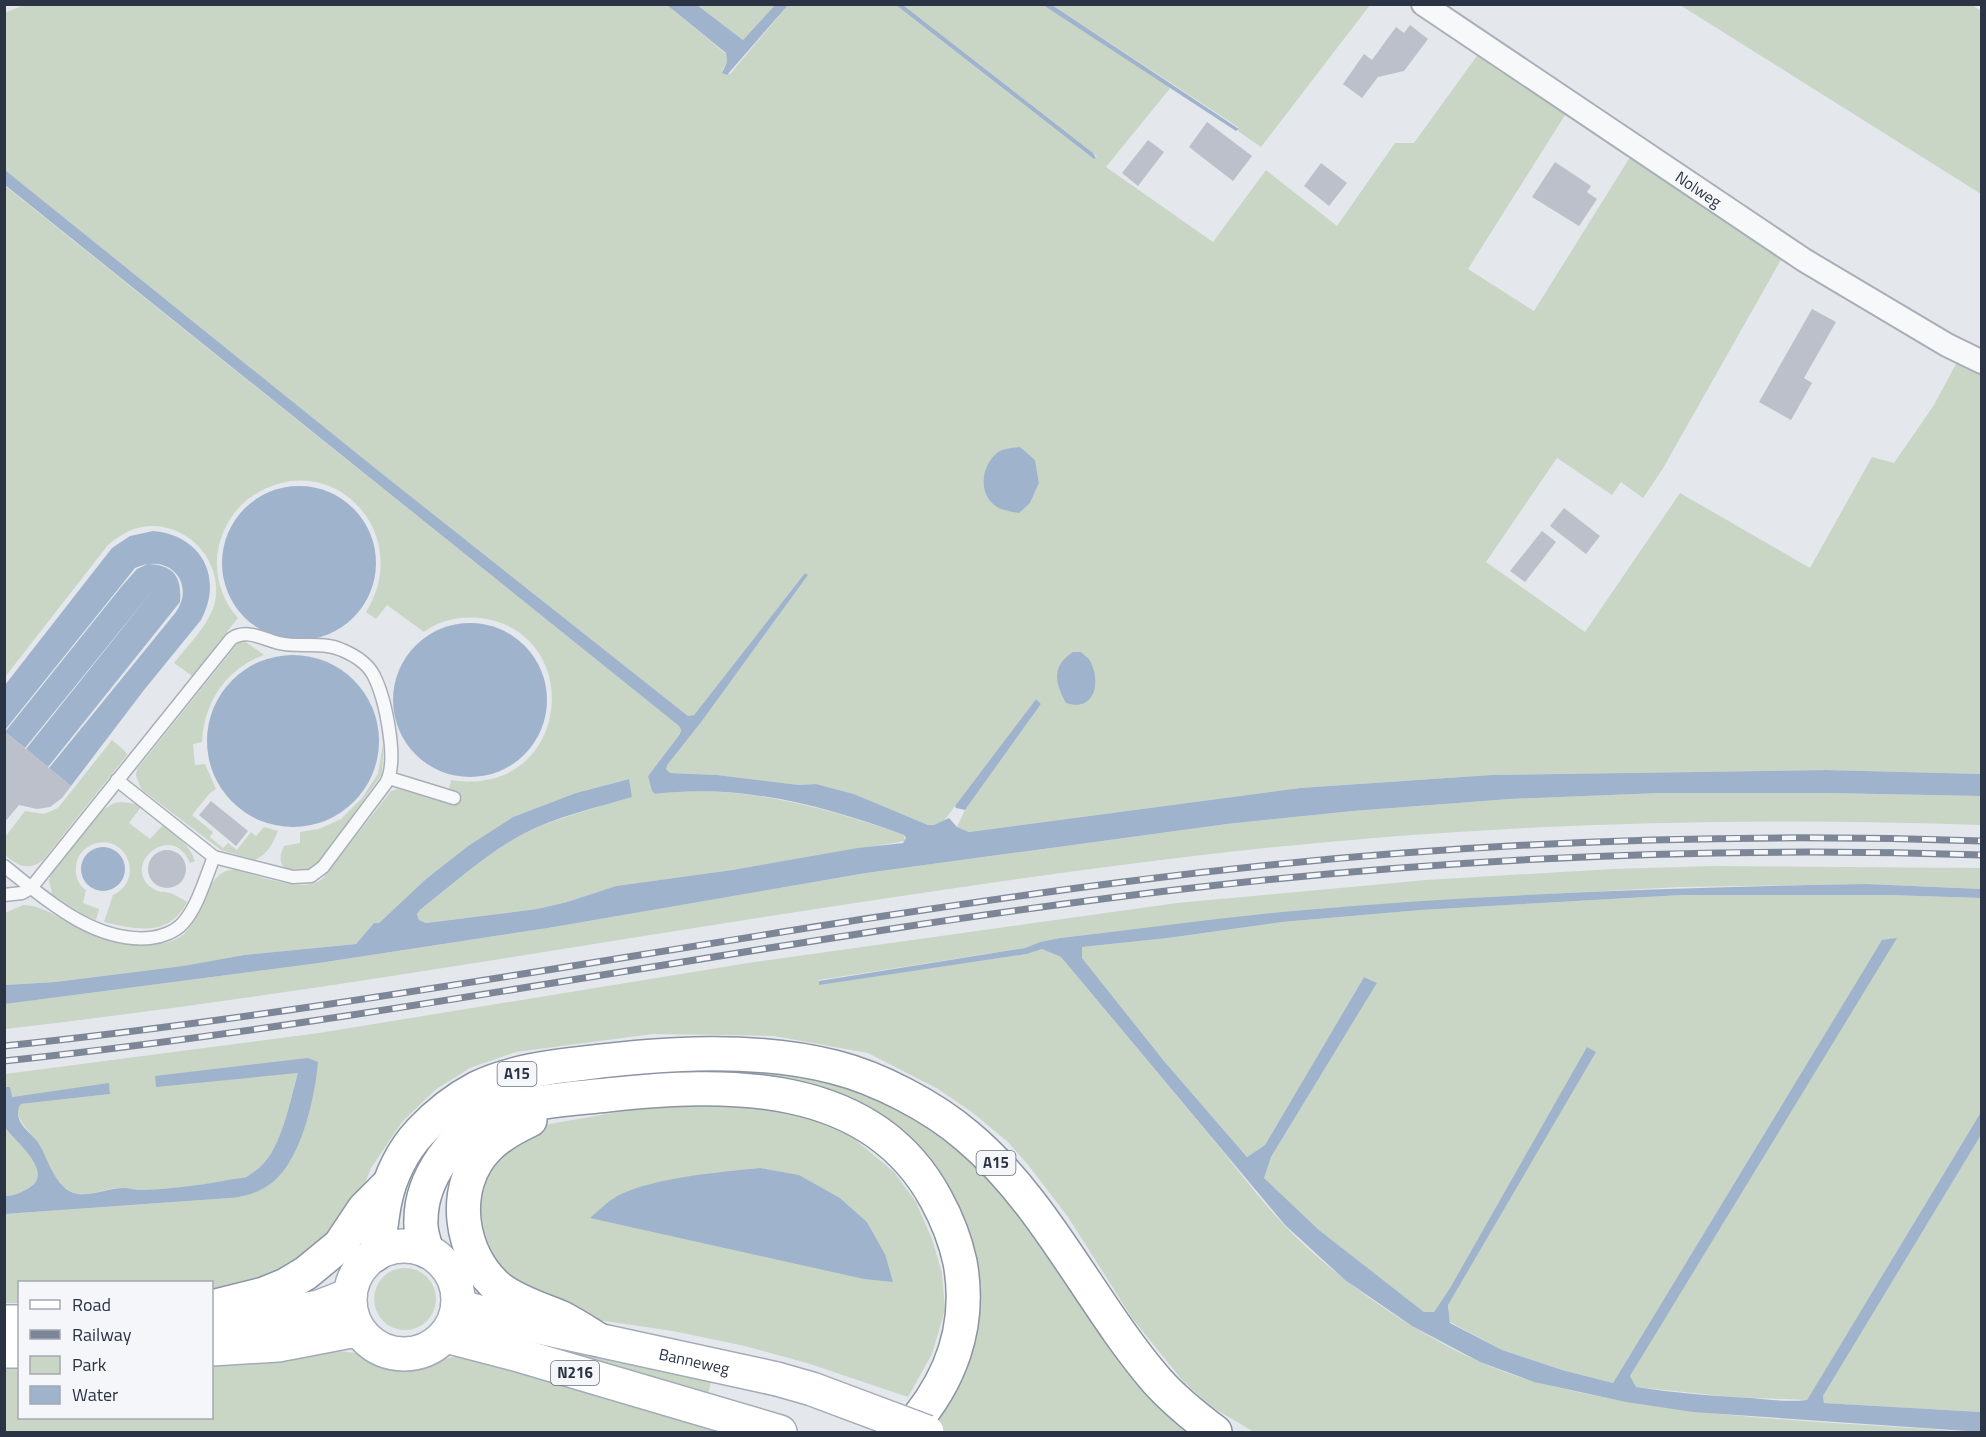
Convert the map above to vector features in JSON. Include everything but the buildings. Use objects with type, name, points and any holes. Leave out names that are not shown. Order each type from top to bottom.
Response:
[{"type":"main road","name":"A15","points":[[375,1255],[380,1241],[384,1202],[401,1158],[416,1136],[443,1111],[478,1088],[522,1073],[628,1057],[765,1056],[836,1068],[901,1094],[934,1113],[965,1134],[991,1158],[1015,1183],[1045,1223],[1138,1357],[1159,1383],[1189,1412],[1215,1432]]},
{"type":"main road","name":"A15","points":[[427,1251],[420,1221],[430,1180],[451,1148],[490,1116],[512,1109],[578,1098],[694,1088],[751,1090],[823,1103],[855,1119],[884,1138],[907,1158],[927,1182],[955,1238],[962,1275],[963,1311],[960,1334],[954,1355],[927,1406],[906,1432]]},
{"type":"main road","name":"A15","points":[[578,1098],[506,1132],[487,1147],[474,1166],[465,1189],[463,1210],[465,1231],[473,1255],[491,1280],[510,1296],[530,1307],[562,1318],[597,1339]]},
{"type":"main road","name":"A15","points":[[213,1307],[264,1294],[306,1273],[340,1245],[364,1209],[389,1185]]},
{"type":"main road","points":[[401,1246],[427,1251],[437,1257],[451,1273],[458,1293],[459,1305],[455,1321],[446,1336],[430,1348],[412,1354],[383,1350],[366,1339],[360,1332],[352,1314],[351,1295],[358,1272],[375,1255],[387,1249],[401,1246]]},
{"type":"main road","points":[[213,1317],[278,1314],[319,1307],[351,1295]]},
{"type":"main road","name":"Banneweg","points":[[459,1305],[520,1323],[777,1379],[823,1393],[927,1432]]},
{"type":"main road","points":[[213,1349],[278,1345],[351,1331],[360,1332]]},
{"type":"main road","name":"N216","points":[[446,1336],[780,1432]]},
{"type":"street","name":"Nolweg","points":[[1422,4],[1804,260],[1947,345],[1982,363]]},
{"type":"lane","points":[[4,895],[22,893],[31,888],[117,780],[231,639],[243,633],[280,644],[334,647],[353,656],[369,669],[380,692],[388,729],[389,778],[323,867],[311,876],[293,878],[214,857],[117,780]]},
{"type":"lane","points":[[389,778],[454,798]]},
{"type":"lane","points":[[4,866],[31,888],[90,927],[123,937],[156,937],[167,934],[180,926],[190,914],[214,857]]},
{"type":"green space","points":[[27,4],[667,5],[726,54],[727,62],[722,71],[730,74],[788,5],[896,5],[1094,159],[1097,157],[1093,153],[903,5],[1043,5],[1171,87],[1106,167],[1213,242],[1266,170],[1337,226],[1395,143],[1414,143],[1479,53],[1567,112],[1468,269],[1534,311],[1632,154],[1782,258],[1662,470],[1643,498],[1621,482],[1612,495],[1557,458],[1486,562],[1585,632],[1680,493],[1810,568],[1872,457],[1894,463],[1934,405],[1957,362],[1981,374],[1981,774],[1826,770],[1491,775],[1300,788],[969,832],[957,827],[965,810],[1041,704],[1036,699],[943,822],[934,825],[928,825],[854,794],[816,784],[799,785],[717,775],[670,773],[666,769],[668,764],[808,575],[805,573],[694,715],[688,716],[5,170],[4,13]],"holes":[[[1035,460],[1039,483],[1030,503],[1019,512],[1004,510]]]},
{"type":"green space","points":[[697,5],[775,5],[743,40]]},
{"type":"green space","points":[[1052,5],[1370,5],[1261,147],[1238,131],[1238,127]]},
{"type":"green space","points":[[1680,5],[1972,5],[1981,11],[1981,194]]},
{"type":"green space","points":[[4,185],[679,726],[680,734],[648,776],[655,794],[687,791],[719,792],[782,800],[843,815],[904,835],[905,841],[732,870],[616,886],[537,909],[426,923],[419,920],[417,914],[420,910],[512,840],[551,822],[632,797],[628,779],[576,793],[513,817],[468,846],[426,879],[379,923],[374,923],[356,944],[244,955],[184,966],[55,982],[5,985],[5,913],[23,905],[33,906],[95,936],[117,943],[143,945],[170,942],[184,934],[196,916],[211,884],[226,871],[236,870],[294,884],[306,885],[316,882],[324,877],[391,791],[398,789],[456,805],[460,793],[449,789],[451,780],[491,779],[521,765],[541,741],[551,711],[550,680],[538,651],[515,629],[480,618],[465,618],[443,622],[424,632],[387,605],[376,619],[366,612],[379,582],[380,552],[372,526],[356,504],[334,488],[308,481],[280,483],[251,497],[231,518],[219,545],[217,565],[222,593],[238,618],[192,676],[174,663],[208,619],[215,602],[214,574],[202,550],[192,540],[168,528],[154,526],[129,531],[108,545],[5,677]]},
{"type":"green space","points":[[243,640],[264,655],[251,661],[228,678],[212,701],[202,742],[193,744],[195,765],[205,764],[216,789],[192,815],[213,832],[210,837],[223,848],[228,843],[237,850],[251,832],[256,836],[264,827],[278,831],[267,851],[255,860],[221,850],[141,789],[136,776],[137,769],[238,643]]},
{"type":"green space","points":[[384,739],[382,774],[320,861],[310,869],[286,869],[280,858],[284,846],[300,843],[300,832],[319,829],[341,819],[362,798],[378,774]]},
{"type":"green space","points":[[112,740],[127,755],[43,860],[32,866],[23,866],[5,855],[5,837],[25,811],[44,814],[58,808]]},
{"type":"green space","points":[[1660,793],[1981,796],[1981,825],[1774,821],[1566,826],[1359,839],[1256,849],[1009,880],[292,991],[5,1029],[4,1004],[319,963],[548,928],[866,873],[1227,824],[1353,811],[1510,799]]},
{"type":"green space","points":[[114,803],[138,804],[141,807],[129,823],[150,839],[163,825],[186,845],[195,861],[190,863],[182,851],[172,845],[153,850],[145,858],[142,868],[144,878],[152,888],[172,894],[187,902],[180,913],[162,926],[140,928],[104,922],[113,895],[123,888],[129,878],[130,868],[127,858],[114,844],[103,842],[91,845],[80,854],[77,862],[78,880],[86,890],[83,903],[99,909],[96,920],[84,915],[52,894],[49,880],[51,874],[103,810]]},
{"type":"green space","points":[[1713,866],[1981,868],[1981,889],[1867,884],[1681,887],[1303,910],[1060,938],[1025,948],[819,980],[819,984],[1027,954],[1042,949],[1061,957],[1284,1225],[1309,1249],[1368,1297],[1401,1319],[1469,1357],[1536,1382],[1642,1404],[1750,1417],[1968,1432],[1254,1432],[1210,1406],[1182,1380],[1132,1318],[1068,1217],[1029,1166],[1008,1142],[973,1113],[938,1089],[868,1053],[774,1036],[653,1034],[516,1052],[470,1068],[435,1090],[402,1122],[371,1168],[360,1195],[347,1216],[299,1266],[213,1297],[213,1281],[18,1281],[18,1303],[5,1303],[5,1214],[230,1198],[290,1161],[311,1105],[318,1062],[281,1074],[298,1073],[285,1122],[269,1156],[249,1175],[226,1182],[194,1186],[139,1190],[116,1188],[83,1194],[65,1188],[55,1177],[40,1147],[20,1120],[17,1111],[21,1104],[110,1094],[109,1084],[11,1097],[10,1087],[5,1087],[5,1074],[319,1033],[748,963],[1177,903],[1426,880],[1613,869]]},
{"type":"green space","points":[[1682,895],[1888,895],[1981,898],[1981,1112],[1807,1400],[1731,1397],[1636,1387],[1630,1376],[1882,940],[1613,1383],[1562,1370],[1502,1350],[1450,1322],[1448,1304],[1595,1052],[1587,1048],[1450,1288],[1434,1312],[1424,1312],[1319,1230],[1263,1178],[1271,1157],[1377,983],[1364,977],[1265,1145],[1247,1157],[1164,1061],[1082,958],[1081,947],[1168,938],[1282,922],[1421,910]]},
{"type":"green space","points":[[722,1061],[863,1087],[973,1153],[1199,1432],[919,1432],[969,1282],[866,1113],[605,1084],[424,1171],[411,1164],[416,1154],[490,1090]]},
{"type":"green space","points":[[664,1104],[746,1106],[808,1118],[852,1137],[894,1172],[916,1202],[932,1239],[942,1273],[945,1310],[932,1354],[908,1397],[807,1363],[745,1346],[673,1331],[591,1319],[555,1307],[489,1262],[475,1197],[489,1163],[544,1125]],"holes":[[[760,1168],[798,1175],[840,1198],[867,1222],[885,1254],[612,1199],[643,1186],[711,1173]]]},
{"type":"green space","points":[[4,1128],[32,1158],[38,1175],[35,1183],[27,1189],[5,1196]]},
{"type":"green space","points":[[1981,1135],[1981,1412],[1824,1403],[1823,1396]]},
{"type":"green space","points":[[399,1268],[411,1268],[427,1277],[434,1287],[436,1299],[434,1311],[427,1321],[411,1330],[399,1330],[388,1325],[379,1316],[374,1305],[374,1293],[379,1282],[388,1273]]},
{"type":"green space","points":[[530,1334],[712,1377],[707,1398],[527,1347]]},
{"type":"green space","points":[[326,1350],[358,1353],[385,1361],[403,1363],[464,1356],[724,1432],[5,1432],[4,1362],[18,1362],[18,1419],[213,1419],[213,1357]]},
{"type":"water","points":[[667,5],[697,5],[743,40],[775,5],[788,5],[727,75],[722,73],[727,62],[726,53]]},
{"type":"water","points":[[896,5],[903,5],[1093,153],[1096,158],[1094,159]]},
{"type":"water","points":[[1043,5],[1052,5],[1239,129],[1236,131]]},
{"type":"water","points":[[5,170],[688,716],[694,715],[805,573],[808,575],[668,764],[666,769],[670,773],[717,775],[799,785],[816,784],[854,794],[928,825],[934,825],[949,818],[957,827],[969,832],[1300,788],[1491,775],[1826,770],[1981,774],[1981,796],[1660,793],[1510,799],[1353,811],[1227,824],[866,873],[548,928],[319,963],[5,1004],[5,985],[55,982],[183,966],[244,955],[356,944],[374,923],[379,923],[426,879],[468,846],[513,817],[576,793],[629,779],[632,797],[563,817],[509,842],[420,910],[417,914],[419,920],[426,923],[537,909],[616,886],[903,843],[906,838],[904,835],[874,824],[813,806],[750,794],[687,791],[655,794],[648,776],[680,734],[679,726],[5,185]]},
{"type":"water","points":[[1020,447],[1035,460],[1039,483],[1030,503],[1019,513],[998,508],[992,503],[985,491],[984,477],[988,463],[997,453],[1008,448]]},
{"type":"water","points":[[299,486],[314,487],[329,492],[354,508],[370,533],[375,548],[375,578],[370,593],[354,618],[329,634],[314,639],[299,640],[284,639],[269,634],[244,618],[228,593],[223,578],[222,563],[223,548],[228,533],[244,508],[269,492],[284,487]]},
{"type":"water","points":[[153,531],[170,534],[184,541],[204,561],[209,574],[208,604],[201,620],[71,786],[49,768],[176,612],[183,591],[176,573],[159,564],[147,564],[135,568],[5,730],[5,685],[112,548],[130,536]]},
{"type":"water","points":[[148,564],[164,567],[174,574],[180,586],[180,602],[48,767],[26,749],[153,590],[25,748],[5,732],[122,586],[137,569]]},
{"type":"water","points":[[470,623],[485,624],[500,629],[525,645],[541,670],[546,685],[546,715],[541,730],[525,755],[500,771],[485,776],[470,777],[455,776],[440,771],[415,755],[399,730],[394,715],[393,700],[394,685],[399,670],[415,645],[440,629],[455,624]]},
{"type":"water","points":[[1073,652],[1081,652],[1089,660],[1095,679],[1093,694],[1089,700],[1076,705],[1066,703],[1059,689],[1057,675],[1061,663]]},
{"type":"water","points":[[293,655],[326,662],[354,680],[372,708],[379,741],[372,774],[354,802],[326,820],[293,827],[260,820],[232,802],[214,774],[207,741],[214,708],[232,680],[260,662]]},
{"type":"water","points":[[1036,699],[1041,704],[965,810],[956,808],[955,806]]},
{"type":"water","points":[[103,847],[119,853],[125,869],[119,885],[103,891],[87,885],[81,869],[87,853]]},
{"type":"water","points":[[1867,884],[1981,889],[1981,898],[1888,895],[1682,895],[1421,910],[1282,922],[1082,947],[1082,958],[1164,1061],[1247,1157],[1265,1145],[1364,977],[1377,983],[1271,1157],[1264,1178],[1319,1230],[1424,1312],[1434,1312],[1450,1288],[1587,1047],[1596,1052],[1448,1305],[1450,1323],[1502,1350],[1562,1370],[1613,1383],[1882,940],[1897,938],[1630,1376],[1636,1387],[1650,1389],[1773,1400],[1807,1400],[1981,1112],[1981,1135],[1823,1396],[1824,1403],[1981,1412],[1981,1432],[1693,1412],[1626,1402],[1534,1382],[1480,1362],[1412,1326],[1345,1280],[1285,1225],[1061,957],[1042,949],[1027,954],[819,985],[819,981],[1025,948],[1060,938],[1274,913],[1374,904],[1656,889]]},
{"type":"water","points":[[308,1058],[318,1062],[314,1092],[305,1126],[292,1158],[273,1182],[263,1189],[236,1197],[5,1214],[5,1196],[27,1189],[35,1183],[38,1175],[25,1149],[5,1128],[5,1087],[10,1087],[12,1097],[109,1083],[110,1094],[21,1104],[18,1112],[20,1122],[41,1147],[58,1181],[69,1191],[89,1194],[116,1188],[141,1190],[172,1188],[243,1178],[259,1168],[275,1147],[280,1135],[298,1073],[156,1087],[155,1076]]},
{"type":"water","points":[[760,1168],[799,1175],[840,1198],[867,1222],[885,1254],[893,1282],[864,1279],[590,1218],[611,1200],[642,1186],[683,1177]]},
{"type":"railway","points":[[4,1046],[284,1011],[843,922],[983,901],[1230,869],[1444,850],[1551,844],[1767,838],[1982,841]]},
{"type":"railway","points":[[4,1061],[299,1023],[888,929],[1035,908],[1282,878],[1382,869],[1582,857],[1782,852],[1982,855]]}]
